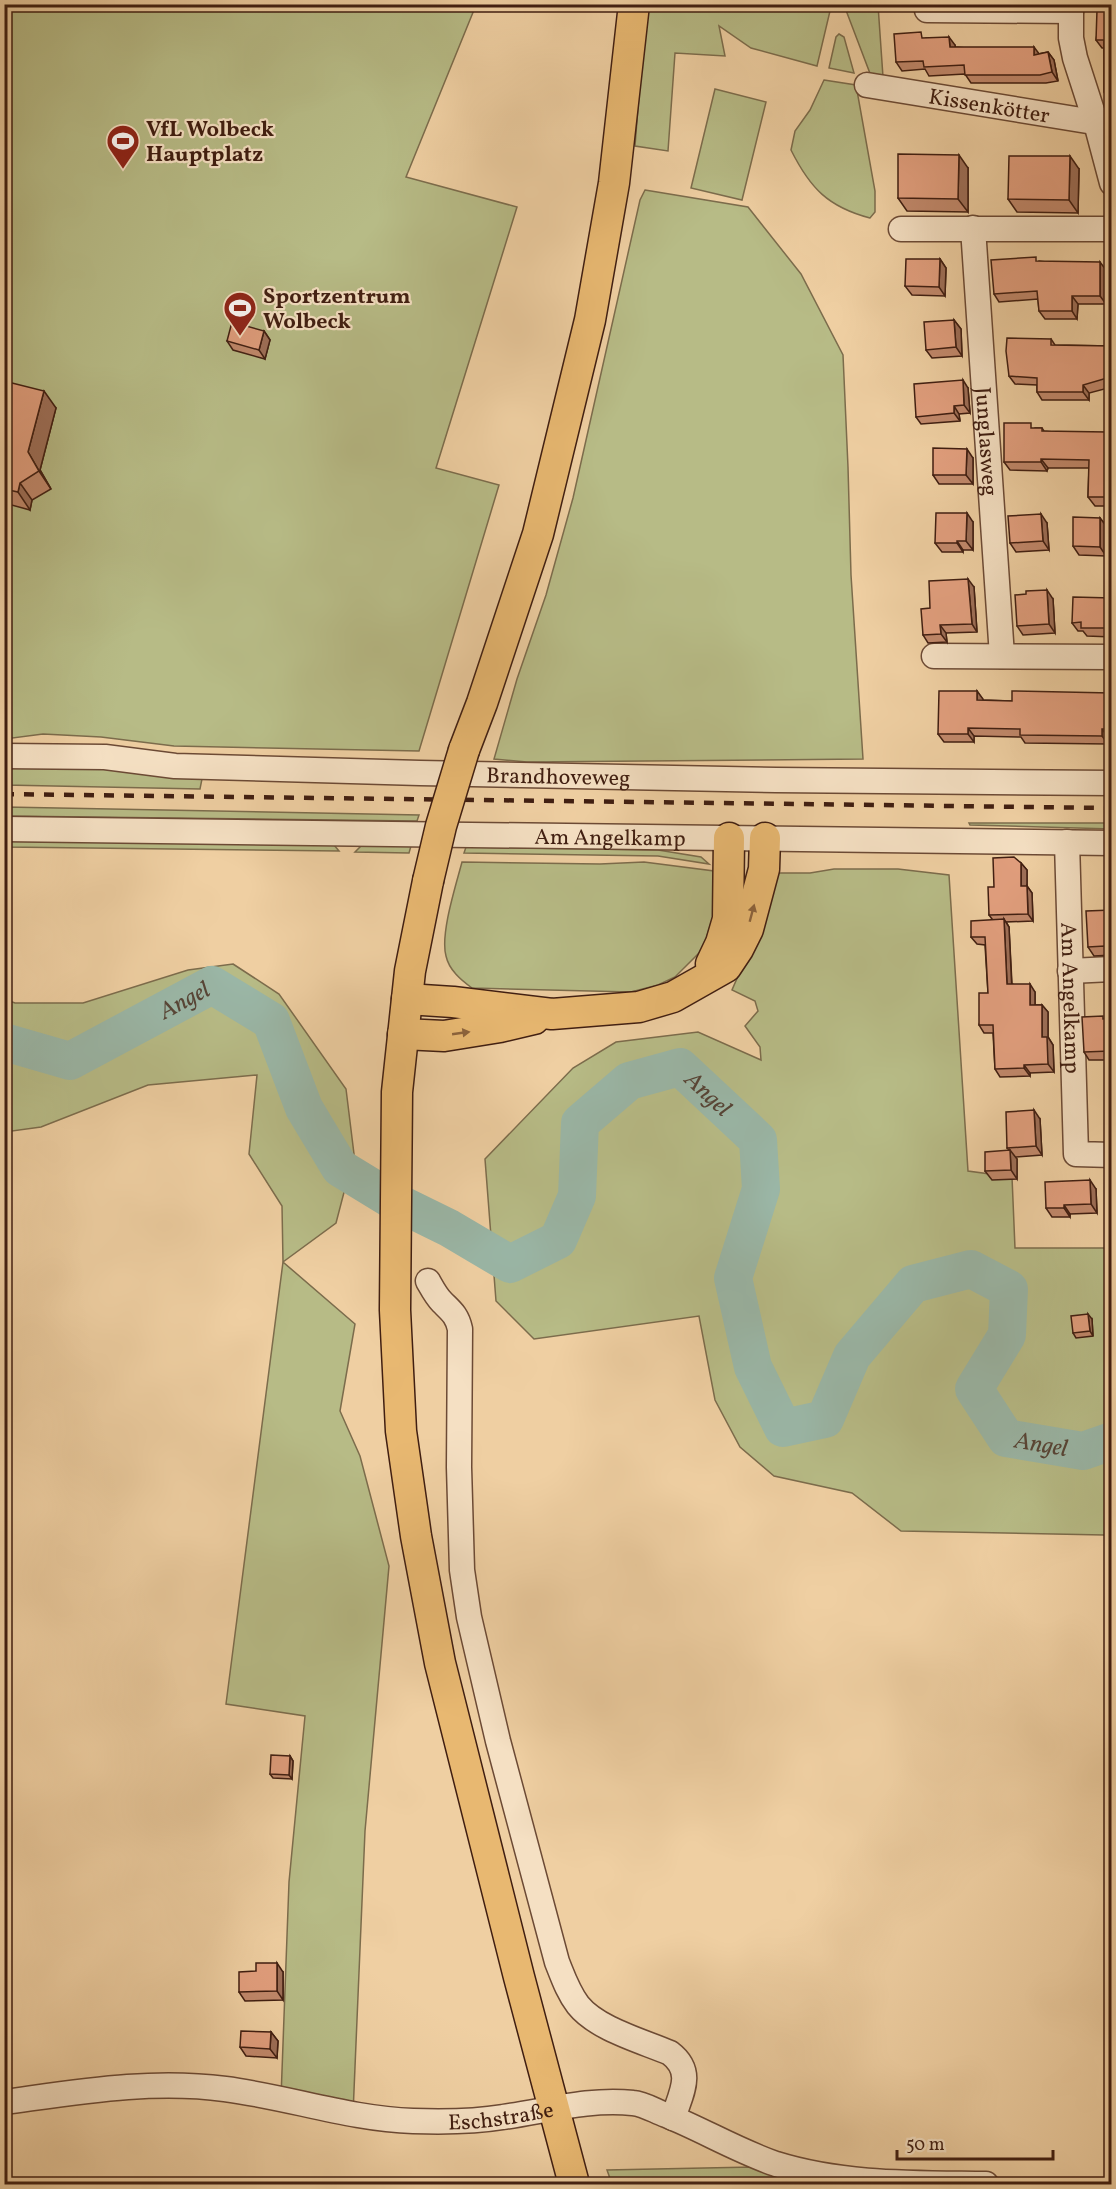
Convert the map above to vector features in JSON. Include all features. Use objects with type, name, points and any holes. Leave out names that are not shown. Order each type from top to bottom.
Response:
[{"type":"main road","points":[[574,2184],[440,1663],[416,1536],[401,1431],[394,1310],[397,1092],[415,941],[441,826],[538,534],[590,320],[614,183],[634,4]]},
{"type":"main road","points":[[708,976],[712,960],[722,943],[728,919],[729,838]]},
{"type":"main road","points":[[403,1034],[444,1036],[500,1028],[552,1014],[650,1005],[684,992],[726,967],[738,949],[748,929],[764,869],[765,838]]},
{"type":"main road","points":[[407,999],[552,1014]]},
{"type":"street","points":[[927,10],[1071,8],[1071,38],[1075,58],[1104,124],[1112,183]]},
{"type":"street","name":"Kissenkötter","points":[[867,84],[1104,124]]},
{"type":"street","name":"Junglasweg","points":[[973,228],[1002,656]]},
{"type":"street","points":[[900,229],[1112,229]]},
{"type":"street","points":[[934,656],[1112,657]]},
{"type":"street","name":"Brandhoveweg","points":[[4,756],[105,757],[175,766],[432,773],[764,780],[1112,783]]},
{"type":"street","name":"Am Angelkamp","points":[[4,829],[1112,843]]},
{"type":"street","name":"Am Angelkamp","points":[[1067,842],[1076,1154],[1112,1155]]},
{"type":"street","points":[[1070,971],[1112,969]]},
{"type":"street","points":[[428,1281],[442,1302],[458,1319],[460,1329],[459,1467],[462,1570],[467,1605],[498,1741],[557,1962],[568,1989],[580,2007],[596,2021],[670,2053],[678,2059],[683,2067],[684,2084],[673,2118]]},
{"type":"street","name":"Eschstraße","points":[[4,2102],[111,2087],[155,2085],[225,2089],[281,2097],[353,2114],[410,2121],[460,2122],[602,2101],[636,2103],[765,2159],[814,2173],[860,2181],[986,2184]]},
{"type":"green space","name":"Sportzentrum Wolbeck","points":[[4,5],[476,5],[406,177],[517,207],[436,468],[499,485],[419,751],[174,746],[101,737],[43,734],[5,739]]},
{"type":"green space","points":[[646,5],[829,5],[830,11],[817,66],[751,48],[719,26],[725,56],[675,53],[668,151],[635,146]]},
{"type":"green space","points":[[844,5],[878,5],[883,77],[871,76]]},
{"type":"green space","points":[[839,34],[844,37],[854,73],[829,68],[836,37]]},
{"type":"green space","points":[[824,80],[856,85],[875,191],[875,212],[870,218],[843,208],[822,194],[805,175],[791,150],[795,131],[810,110]]},
{"type":"green space","points":[[715,89],[766,102],[742,200],[691,188]]},
{"type":"green space","points":[[645,190],[748,207],[801,274],[843,355],[851,575],[863,759],[527,762],[494,759],[517,679],[546,595],[573,498],[640,200]]},
{"type":"green space","points":[[5,765],[98,767],[202,779],[200,789],[5,785]]},
{"type":"green space","points":[[5,807],[419,815],[417,821],[5,816]]},
{"type":"green space","points":[[969,823],[1111,823],[1112,829],[970,825]]},
{"type":"green space","points":[[5,841],[334,845],[339,851],[5,847]]},
{"type":"green space","points":[[362,845],[411,846],[409,853],[355,852]]},
{"type":"green space","points":[[466,847],[658,850],[701,857],[709,864],[658,856],[464,853]]},
{"type":"green space","points":[[462,862],[600,864],[644,862],[714,871],[715,910],[703,949],[675,977],[658,985],[631,992],[472,988],[453,970],[446,956],[445,947],[449,909]]},
{"type":"green space","points":[[834,869],[898,869],[949,875],[968,1171],[1012,1177],[1015,1248],[1111,1248],[1111,1537],[901,1531],[852,1493],[774,1476],[740,1447],[715,1400],[699,1316],[534,1339],[496,1301],[485,1159],[573,1068],[616,1042],[698,1032],[761,1060],[760,1047],[745,1026],[758,1011],[755,1001],[732,990],[762,921],[772,873],[810,873]]},
{"type":"green space","points":[[233,964],[279,994],[346,1089],[354,1154],[336,1223],[283,1262],[282,1206],[249,1154],[257,1075],[148,1085],[41,1127],[5,1132],[4,999],[15,1003],[83,1003],[188,970]]},
{"type":"green space","points":[[283,1262],[355,1324],[340,1411],[360,1456],[389,1566],[365,1831],[353,2114],[281,2098],[289,1882],[305,1716],[226,1704]]},
{"type":"green space","points":[[753,2167],[840,2184],[612,2184],[607,2170]]},
{"type":"building","points":[[1102,4],[1112,4],[1112,99],[1107,98],[1104,92],[1104,40],[1096,40],[1097,10],[1101,10]]},
{"type":"building","points":[[921,32],[922,38],[949,37],[950,47],[1034,47],[1034,55],[1048,52],[1052,72],[1040,75],[965,75],[964,65],[924,67],[923,61],[896,62],[894,34]]},
{"type":"building","points":[[898,154],[959,155],[958,199],[898,198]]},
{"type":"building","points":[[1009,156],[1070,156],[1069,200],[1008,199]]},
{"type":"building","points":[[1036,257],[1036,261],[1100,262],[1100,296],[1072,296],[1072,311],[1039,311],[1037,291],[994,294],[991,260]]},
{"type":"building","points":[[906,259],[940,259],[939,287],[905,286]]},
{"type":"building","points":[[954,320],[956,347],[926,350],[924,322]]},
{"type":"building","points":[[232,322],[264,331],[259,350],[227,341]]},
{"type":"building","points":[[1007,338],[1051,339],[1051,345],[1112,346],[1112,378],[1083,385],[1083,392],[1037,392],[1037,378],[1009,376]]},
{"type":"building","points":[[963,380],[964,405],[954,406],[954,413],[916,417],[914,384]]},
{"type":"building","points":[[4,381],[44,391],[28,452],[39,471],[20,483],[18,492],[4,489]]},
{"type":"building","points":[[1004,423],[1031,423],[1031,428],[1042,428],[1042,431],[1107,432],[1107,469],[1112,470],[1112,497],[1088,497],[1089,460],[1041,459],[1041,462],[1004,462]]},
{"type":"building","points":[[933,448],[967,449],[966,475],[933,475]]},
{"type":"building","points":[[936,513],[967,513],[966,541],[935,543]]},
{"type":"building","points":[[1041,514],[1043,541],[1010,543],[1008,516]]},
{"type":"building","points":[[1073,517],[1100,518],[1100,547],[1073,546]]},
{"type":"building","points":[[968,579],[972,624],[940,625],[941,634],[923,635],[921,609],[930,608],[929,581]]},
{"type":"building","points":[[1047,590],[1049,624],[1017,626],[1015,595],[1026,594],[1026,591]]},
{"type":"building","points":[[1073,597],[1112,598],[1112,628],[1081,628],[1081,622],[1072,623]]},
{"type":"building","points":[[939,691],[977,691],[977,700],[1012,701],[1012,691],[1111,693],[1112,729],[1102,729],[1102,736],[1020,735],[1020,729],[968,728],[968,734],[938,734]]},
{"type":"building","points":[[1014,857],[1021,863],[1021,886],[1027,886],[1028,914],[989,915],[988,887],[994,887],[993,858]]},
{"type":"building","points":[[1112,910],[1112,948],[1088,947],[1086,911]]},
{"type":"building","points":[[1004,919],[1007,984],[1030,984],[1030,1005],[1042,1005],[1042,1037],[1047,1037],[1048,1064],[995,1069],[993,1025],[979,1025],[979,993],[988,993],[985,937],[971,937],[971,921]]},
{"type":"building","points":[[1103,1016],[1103,1019],[1112,1018],[1112,1111],[1110,1051],[1084,1052],[1082,1017]]},
{"type":"building","points":[[1034,1110],[1036,1146],[1007,1148],[1006,1112]]},
{"type":"building","points":[[1010,1150],[1011,1170],[985,1171],[985,1152]]},
{"type":"building","points":[[1090,1180],[1091,1204],[1046,1208],[1045,1182]]},
{"type":"building","points":[[1088,1314],[1090,1331],[1073,1333],[1071,1316]]},
{"type":"building","points":[[271,1755],[290,1756],[289,1775],[270,1774]]},
{"type":"building","points":[[256,1963],[277,1963],[277,1991],[239,1992],[239,1972],[256,1971]]},
{"type":"building","points":[[241,2031],[271,2032],[270,2049],[240,2047]]},
{"type":"waterway","name":"Angel","points":[[4,1042],[70,1061],[212,985],[271,1021],[304,1108],[340,1168],[394,1201],[449,1228],[510,1264],[558,1240],[577,1196],[580,1123],[629,1081],[680,1067],[758,1140],[761,1189],[733,1278],[753,1367],[783,1428],[825,1419],[852,1356],[913,1284],[971,1269],[1009,1289],[1007,1335],[974,1389],[1006,1438],[1083,1451],[1112,1441]]},
{"type":"railway","points":[[4,794],[1112,808]]},
{"type":"place","name":"VfL Wolbeck Hauptplatz","points":[[123,170]]},
{"type":"place","name":"Sportzentrum Wolbeck","points":[[240,337]]}]
